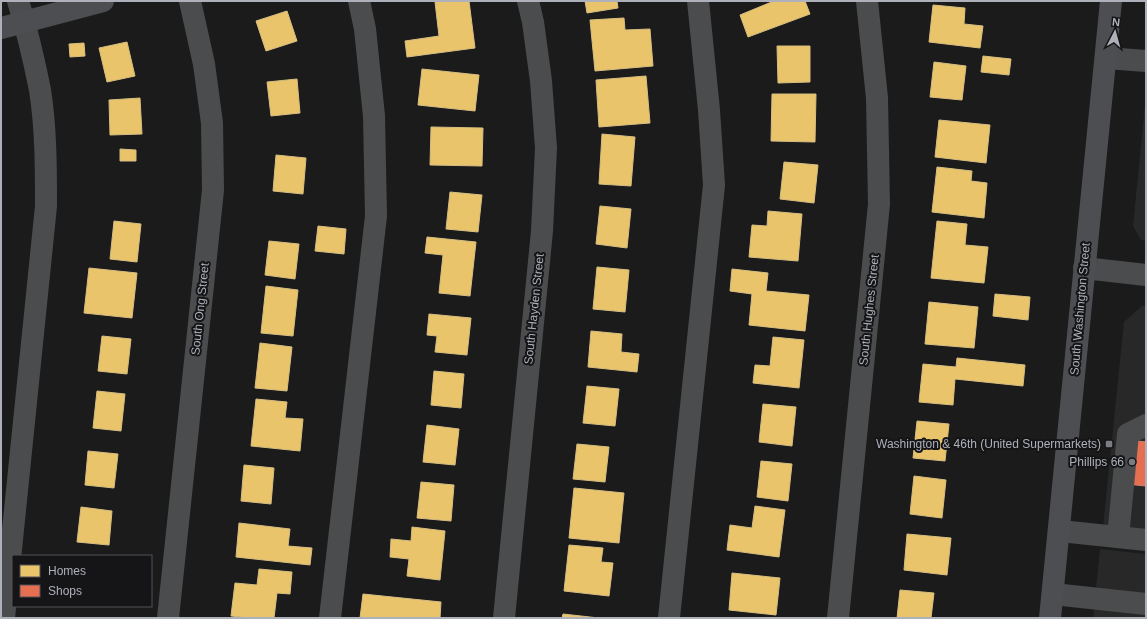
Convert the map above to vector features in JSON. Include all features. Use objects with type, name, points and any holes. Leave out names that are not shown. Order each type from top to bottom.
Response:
[{"type":"main road","points":[[1,28],[103,1]]},
{"type":"main road","name":"South Washington Street","points":[[1050,618],[1060,531],[1084,268],[1111,1]]},
{"type":"street","points":[[4,618],[46,206],[46,152],[40,91],[18,1]]},
{"type":"street","name":"South Ong Street","points":[[168,618],[213,190],[211,116],[204,64],[190,1]]},
{"type":"street","points":[[330,618],[376,216],[374,116],[365,29],[359,1]]},
{"type":"street","name":"South Hayden Street","points":[[504,618],[542,230],[546,148],[541,80],[533,22],[528,1]]},
{"type":"street","points":[[669,618],[714,185],[709,110],[698,1]]},
{"type":"street","name":"South Hughes Street","points":[[838,618],[879,204],[877,98],[867,1]]},
{"type":"street","points":[[1106,58],[1146,61]]},
{"type":"street","points":[[1084,268],[1146,275]]},
{"type":"street","points":[[1118,537],[1128,434],[1146,425]]},
{"type":"street","points":[[1060,531],[1146,540]]},
{"type":"street","points":[[1053,594],[1137,608]]},
{"type":"shaded area","points":[[1146,95],[1146,241],[1141,240],[1133,226]]},
{"type":"shaded area","points":[[1142,306],[1146,306],[1146,531],[1103,527],[1124,322]]},
{"type":"shaded area","points":[[1100,549],[1146,554],[1146,618],[1093,618]]},
{"type":"building: Homes","points":[[469,1],[475,48],[407,57],[405,41],[439,36],[435,2]]},
{"type":"building: Homes","points":[[585,1],[617,1],[618,8],[587,13]]},
{"type":"building: Homes","points":[[774,1],[805,1],[810,14],[748,37],[740,15]]},
{"type":"building: Homes","points":[[933,5],[965,8],[964,24],[983,26],[980,48],[929,42]]},
{"type":"building: Homes","points":[[287,11],[297,41],[266,51],[256,21]]},
{"type":"building: Homes","points":[[624,18],[625,30],[650,29],[653,66],[595,71],[590,20]]},
{"type":"building: Homes","points":[[127,42],[135,76],[107,82],[99,48]]},
{"type":"building: Homes","points":[[84,43],[85,56],[70,57],[69,44]]},
{"type":"building: Homes","points":[[777,46],[810,46],[810,82],[778,83]]},
{"type":"building: Homes","points":[[983,56],[1011,59],[1009,75],[981,72]]},
{"type":"building: Homes","points":[[934,62],[966,66],[962,100],[930,97]]},
{"type":"building: Homes","points":[[422,69],[479,75],[475,111],[418,105]]},
{"type":"building: Homes","points":[[646,76],[650,123],[599,127],[596,80]]},
{"type":"building: Homes","points":[[297,79],[300,113],[271,116],[267,82]]},
{"type":"building: Homes","points":[[772,94],[816,94],[815,142],[771,141]]},
{"type":"building: Homes","points":[[140,98],[142,134],[110,135],[109,100]]},
{"type":"building: Homes","points":[[939,120],[990,125],[986,163],[935,157]]},
{"type":"building: Homes","points":[[431,127],[483,128],[482,166],[430,165]]},
{"type":"building: Homes","points":[[602,134],[635,137],[631,186],[599,184]]},
{"type":"building: Homes","points":[[120,149],[136,150],[136,161],[120,161]]},
{"type":"building: Homes","points":[[276,155],[306,158],[303,194],[273,191]]},
{"type":"building: Homes","points":[[784,162],[818,165],[814,203],[780,199]]},
{"type":"building: Homes","points":[[937,167],[972,171],[971,181],[987,183],[984,218],[932,212]]},
{"type":"building: Homes","points":[[450,192],[482,195],[478,232],[446,229]]},
{"type":"building: Homes","points":[[600,206],[631,209],[627,248],[596,244]]},
{"type":"building: Homes","points":[[768,211],[802,214],[798,261],[749,257],[752,225],[767,226]]},
{"type":"building: Homes","points":[[114,221],[141,224],[137,262],[110,259]]},
{"type":"building: Homes","points":[[937,221],[967,224],[965,245],[988,247],[984,283],[931,278]]},
{"type":"building: Homes","points":[[318,226],[346,229],[344,254],[315,251]]},
{"type":"building: Homes","points":[[427,237],[476,242],[470,296],[439,293],[443,255],[425,253]]},
{"type":"building: Homes","points":[[269,241],[299,244],[295,279],[265,275]]},
{"type":"building: Homes","points":[[597,267],[629,270],[625,312],[593,309]]},
{"type":"building: Homes","points":[[89,268],[137,273],[132,318],[84,313]]},
{"type":"building: Homes","points":[[732,269],[768,273],[766,291],[809,295],[805,331],[749,325],[752,294],[730,291]]},
{"type":"building: Homes","points":[[266,286],[298,290],[293,336],[261,333]]},
{"type":"building: Homes","points":[[995,294],[1030,297],[1028,320],[993,316]]},
{"type":"building: Homes","points":[[929,302],[978,307],[974,348],[925,344]]},
{"type":"building: Homes","points":[[429,314],[471,318],[467,355],[435,352],[437,336],[427,335]]},
{"type":"building: Homes","points":[[591,331],[622,334],[621,352],[639,354],[637,372],[588,367]]},
{"type":"building: Homes","points":[[102,336],[131,339],[127,374],[98,371]]},
{"type":"building: Homes","points":[[773,337],[804,340],[799,388],[753,383],[755,365],[770,366]]},
{"type":"building: Homes","points":[[260,343],[292,347],[287,391],[255,388]]},
{"type":"building: Homes","points":[[957,358],[1025,365],[1023,386],[955,379],[953,405],[919,402],[923,364],[956,367]]},
{"type":"building: Homes","points":[[434,371],[464,374],[461,408],[431,405]]},
{"type":"building: Homes","points":[[587,386],[619,389],[615,426],[583,423]]},
{"type":"building: Homes","points":[[97,391],[125,394],[121,431],[93,428]]},
{"type":"building: Homes","points":[[256,399],[287,402],[285,418],[303,419],[300,451],[251,446]]},
{"type":"building: Homes","points":[[763,404],[796,407],[792,446],[759,442]]},
{"type":"building: Homes","points":[[917,421],[949,424],[945,461],[913,458]]},
{"type":"building: Homes","points":[[427,425],[459,429],[455,465],[423,462]]},
{"type":"building: Homes","points":[[577,444],[609,447],[605,482],[573,479]]},
{"type":"building: Homes","points":[[88,451],[118,454],[114,488],[85,485]]},
{"type":"building: Homes","points":[[761,461],[792,464],[788,501],[757,497]]},
{"type":"building: Homes","points":[[244,465],[274,468],[271,504],[241,501]]},
{"type":"building: Homes","points":[[914,476],[946,480],[942,518],[910,514]]},
{"type":"building: Homes","points":[[421,482],[454,485],[451,521],[417,518]]},
{"type":"building: Homes","points":[[574,488],[624,493],[619,543],[569,538]]},
{"type":"building: Homes","points":[[755,506],[785,510],[779,557],[727,550],[730,525],[752,528]]},
{"type":"building: Homes","points":[[81,507],[112,511],[109,545],[77,542]]},
{"type":"building: Homes","points":[[239,523],[290,529],[288,546],[312,548],[310,565],[236,557]]},
{"type":"building: Homes","points":[[412,527],[445,531],[440,580],[407,576],[409,559],[390,557],[391,539],[411,541]]},
{"type":"building: Homes","points":[[907,534],[951,538],[947,575],[904,570]]},
{"type":"building: Homes","points":[[569,545],[603,548],[601,562],[613,563],[609,596],[564,591]]},
{"type":"building: Homes","points":[[259,569],[292,572],[290,594],[277,593],[274,618],[231,616],[235,583],[257,585]]},
{"type":"building: Homes","points":[[732,573],[780,578],[776,615],[729,610]]},
{"type":"building: Homes","points":[[900,590],[934,593],[931,618],[897,618]]},
{"type":"building: Homes","points":[[363,594],[441,602],[440,618],[360,618]]},
{"type":"building: Homes","points":[[563,614],[599,618],[562,618]]},
{"type":"building: Shops","name":"Phillips 66","points":[[1121,439],[1146,442],[1146,486],[1116,483]]},
{"type":"place","name":"Washington & 46th (United Supermarkets)","points":[[1109,444]]},
{"type":"place","name":"Phillips 66","points":[[1132,462]]}]
